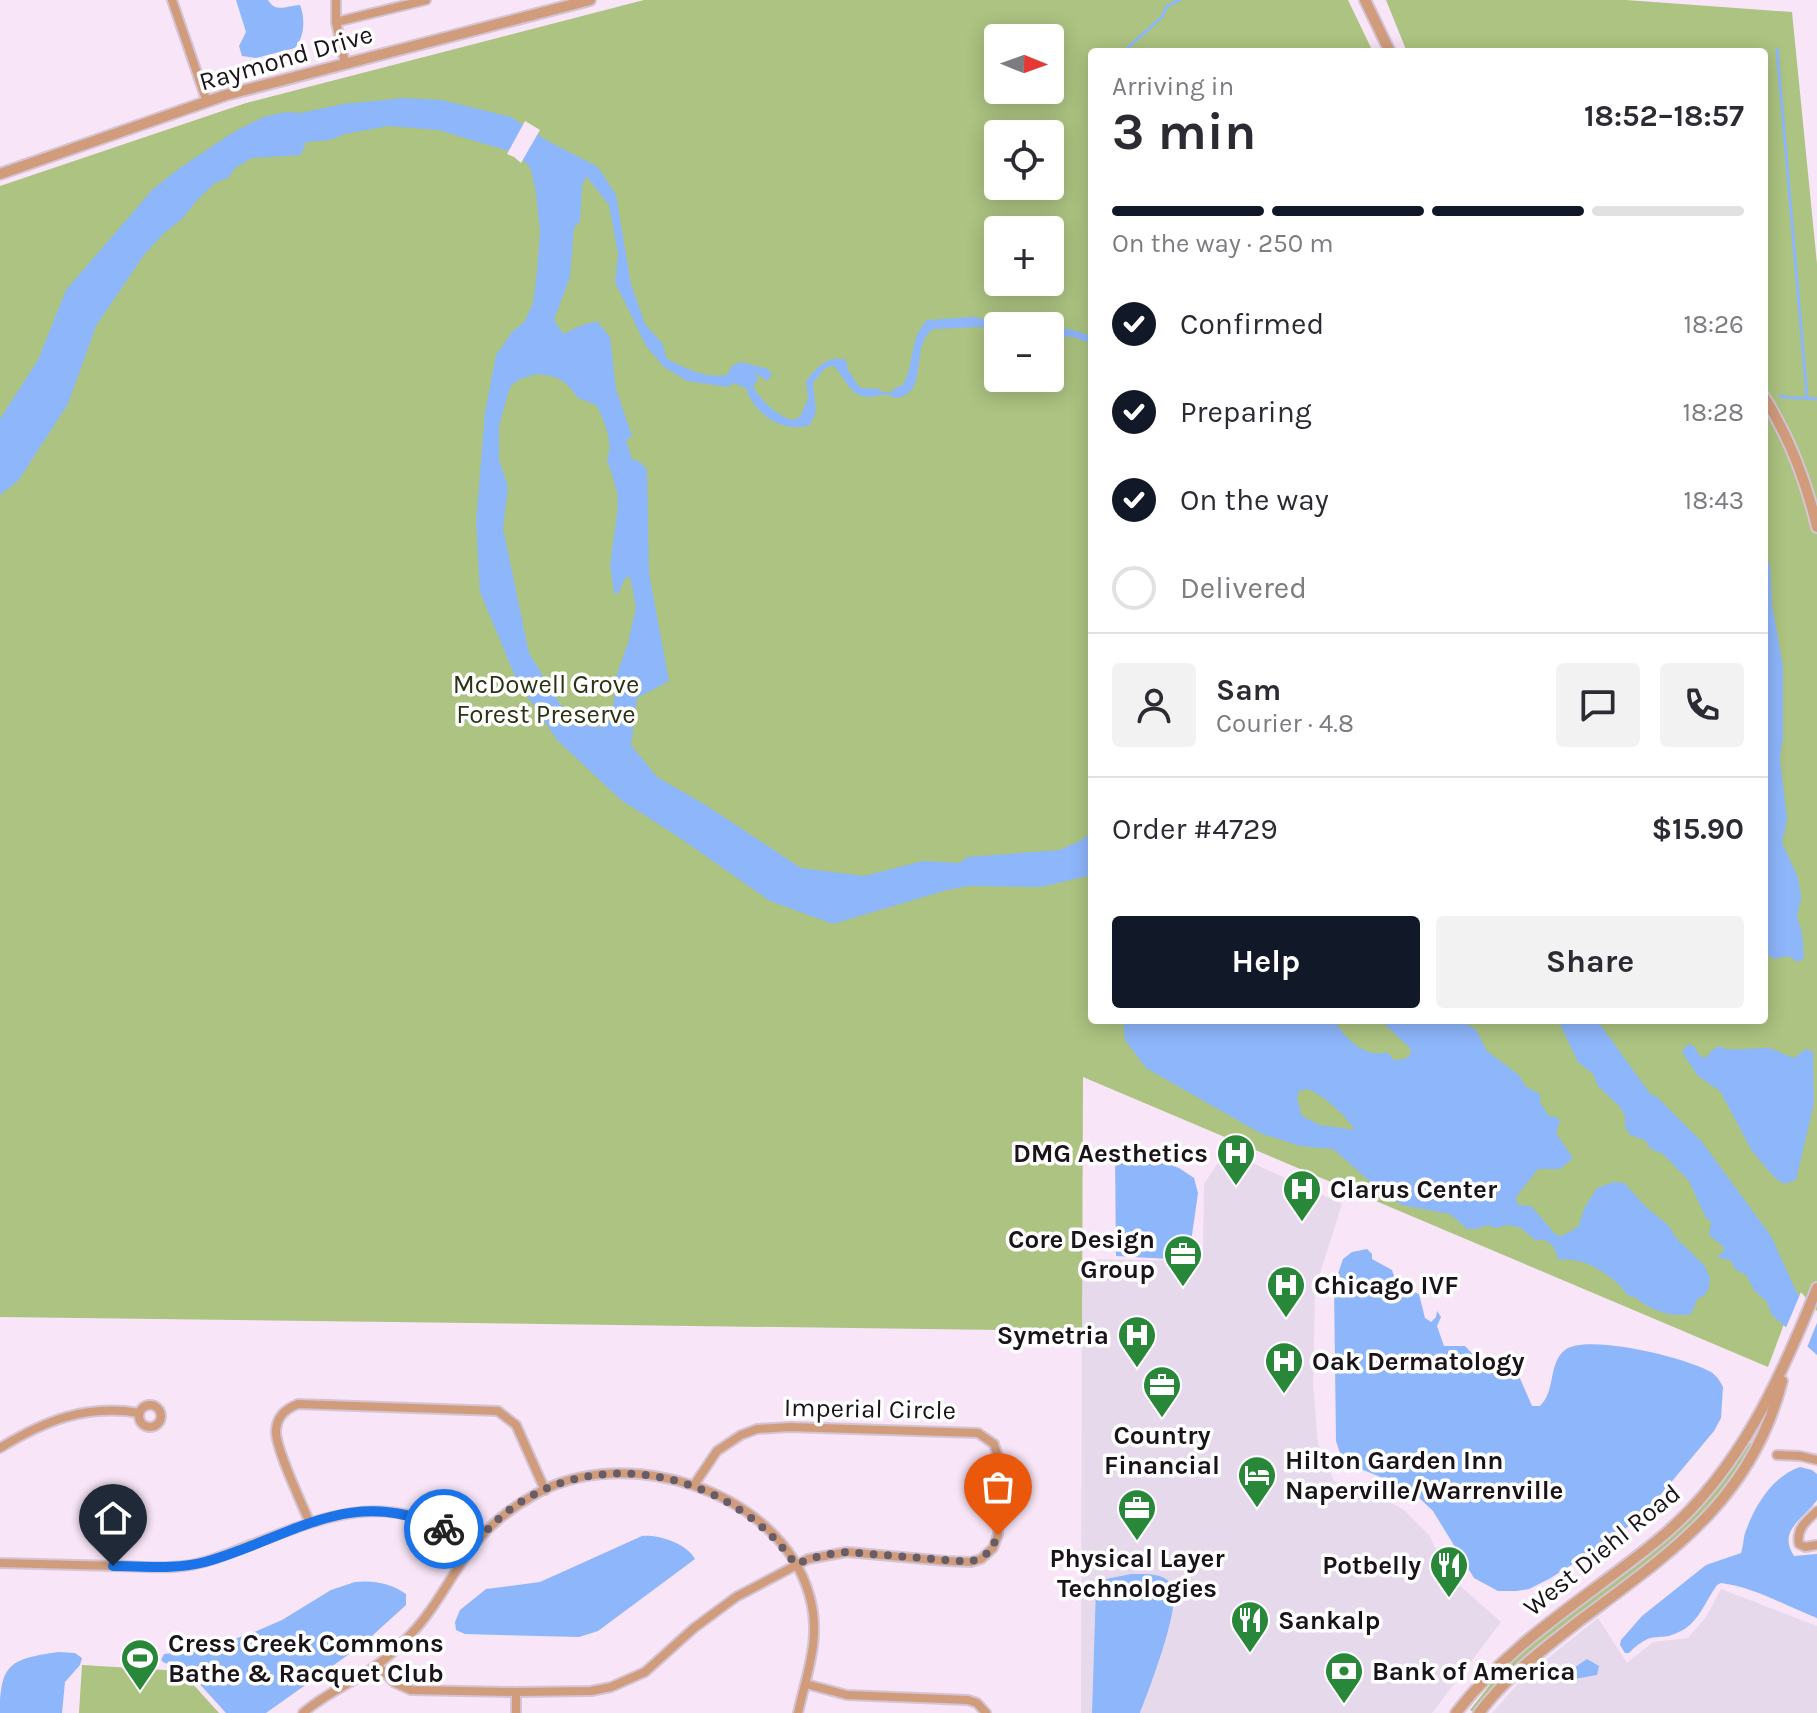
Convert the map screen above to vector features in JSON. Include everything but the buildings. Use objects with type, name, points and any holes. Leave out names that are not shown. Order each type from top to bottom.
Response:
[{"type":"street","points":[[172,0],[207,102]]},
{"type":"street","points":[[336,0],[336,22],[345,63]]},
{"type":"street","points":[[336,22],[426,0]]},
{"type":"street","name":"Raymond Drive","points":[[0,174],[207,102],[569,3],[590,0]]},
{"type":"street","points":[[1365,0],[1388,48]]},
{"type":"street","points":[[1768,404],[1790,441],[1817,527]]},
{"type":"street","name":"West Diehl Road","points":[[1479,1713],[1520,1668],[1671,1552],[1723,1501],[1750,1460],[1775,1408],[1785,1367],[1817,1288]]},
{"type":"street","name":"West Diehl Road","points":[[1456,1713],[1512,1652],[1681,1519],[1709,1490],[1734,1456],[1785,1367]]},
{"type":"street","points":[[309,1521],[276,1434],[285,1410],[298,1404],[498,1411],[516,1425],[545,1490]]},
{"type":"street","points":[[0,1448],[43,1424],[72,1414],[109,1409],[139,1413]]},
{"type":"street","name":"Imperial Circle","points":[[694,1485],[710,1459],[729,1442],[757,1429],[770,1427],[965,1432],[983,1435],[994,1444],[1000,1463],[998,1535],[993,1548],[981,1559],[971,1562],[946,1561],[837,1553],[795,1564]]},
{"type":"street","points":[[1777,1455],[1817,1460]]},
{"type":"street","points":[[303,1713],[377,1665],[410,1635],[429,1613],[473,1547],[504,1514],[545,1490],[599,1476],[630,1474],[656,1476],[694,1485],[720,1497],[756,1520],[781,1544],[805,1582],[814,1613],[815,1644],[798,1713]]},
{"type":"street","points":[[1817,1511],[1801,1527],[1797,1537],[1799,1544],[1805,1547],[1817,1545]]},
{"type":"street","points":[[0,1563],[184,1566],[216,1558],[309,1521],[350,1512],[390,1512],[430,1523],[473,1547]]},
{"type":"street","points":[[377,1665],[395,1683],[411,1690],[591,1691],[627,1681],[651,1667],[725,1605],[795,1564]]},
{"type":"street","points":[[806,1684],[857,1696],[968,1700],[977,1703],[986,1713]]},
{"type":"street","points":[[516,1692],[516,1713]]},
{"type":"shaded area","points":[[1226,1151],[1342,1204],[1315,1289],[1313,1384],[1318,1444],[1334,1481],[1373,1493],[1404,1510],[1429,1535],[1449,1576],[1501,1622],[1432,1713],[1081,1713],[1082,1259],[1203,1261],[1204,1184]]},
{"type":"shaded area","points":[[1721,1589],[1817,1626],[1817,1713],[1492,1713],[1522,1679],[1598,1618],[1627,1663],[1653,1642],[1688,1638],[1706,1617]]},
{"type":"green space","name":"McDowell Grove Forest Preserve","points":[[644,0],[1348,0],[1371,48],[1088,48],[1088,1024],[1768,1024],[1768,48],[1405,48],[1386,0],[1626,0],[1792,12],[1817,264],[1817,1318],[1796,1292],[1768,1367],[1083,1077],[1082,1331],[0,1317],[0,186],[246,103]]},
{"type":"green space","points":[[1752,1443],[1733,1479],[1679,1539],[1548,1637],[1494,1686],[1473,1712],[1470,1710],[1513,1656],[1682,1525]]},
{"type":"green space","name":"Cress Creek Commons Bathe & Racquet Club","points":[[82,1665],[181,1671],[219,1713],[79,1713]]},
{"type":"water","points":[[236,0],[268,0],[278,8],[300,5],[303,27],[295,48],[256,58],[242,56],[239,46],[246,32]]},
{"type":"water","points":[[403,98],[442,100],[511,117],[598,167],[616,195],[631,284],[645,324],[662,343],[667,359],[711,375],[727,375],[732,366],[741,362],[768,369],[772,375],[767,381],[756,373],[758,380],[753,387],[770,407],[792,420],[800,417],[808,399],[806,381],[828,361],[846,360],[848,370],[860,388],[880,389],[880,395],[871,397],[857,394],[834,366],[825,368],[813,383],[816,412],[810,425],[790,427],[763,414],[746,388],[733,383],[728,387],[687,381],[664,367],[646,346],[615,282],[618,254],[609,205],[586,176],[582,186],[580,221],[574,228],[570,277],[554,320],[563,334],[597,321],[610,337],[616,389],[632,436],[626,440],[632,459],[647,470],[649,573],[669,681],[637,698],[631,745],[657,777],[801,868],[864,876],[923,861],[960,863],[967,857],[1060,850],[1088,835],[1088,876],[1041,887],[969,886],[947,890],[833,924],[770,901],[621,800],[557,740],[517,681],[480,592],[476,523],[485,412],[496,355],[512,332],[525,321],[533,303],[537,272],[540,232],[536,192],[530,167],[516,153],[438,130],[388,126],[330,140],[306,142],[301,155],[252,158],[235,168],[228,178],[215,183],[197,200],[183,218],[144,255],[96,326],[68,404],[18,481],[0,495],[0,419],[38,360],[66,290],[153,189],[177,170],[232,133],[263,117],[286,112],[300,113],[343,104]],"holes":[[[536,374],[556,378],[578,398],[596,405],[605,424],[609,439],[607,459],[618,507],[610,565],[614,593],[618,594],[625,578],[630,577],[636,607],[615,680],[613,718],[601,727],[586,726],[560,704],[529,653],[503,528],[508,487],[499,460],[499,426],[510,387],[518,380]]]},
{"type":"water","points":[[971,317],[984,319],[984,328],[934,329],[926,336],[922,346],[912,389],[905,395],[893,398],[893,389],[903,385],[907,376],[914,343],[927,320]]},
{"type":"water","points":[[1064,329],[1088,335],[1088,343],[1064,337]]},
{"type":"water","points":[[1768,561],[1783,666],[1780,758],[1787,819],[1782,843],[1800,889],[1797,916],[1804,958],[1798,962],[1788,956],[1775,959],[1768,955]]},
{"type":"water","points":[[1123,1024],[1337,1024],[1363,1050],[1387,1052],[1395,1061],[1409,1057],[1411,1049],[1384,1024],[1467,1024],[1476,1030],[1487,1051],[1519,1075],[1525,1086],[1540,1094],[1540,1102],[1549,1116],[1557,1117],[1560,1121],[1556,1133],[1573,1158],[1560,1169],[1538,1169],[1516,1197],[1518,1205],[1531,1206],[1556,1235],[1562,1236],[1578,1227],[1585,1207],[1597,1188],[1614,1182],[1624,1183],[1704,1265],[1710,1278],[1709,1288],[1704,1296],[1698,1298],[1691,1314],[1679,1315],[1651,1308],[1629,1296],[1596,1268],[1574,1260],[1559,1260],[1553,1246],[1545,1240],[1535,1240],[1521,1228],[1488,1225],[1467,1229],[1450,1214],[1402,1205],[1333,1149],[1300,1146],[1260,1133],[1146,1068],[1125,1040]],"holes":[[[1308,1089],[1334,1106],[1355,1130],[1320,1125],[1302,1116],[1297,1098],[1299,1091]]]},
{"type":"water","points":[[1560,1024],[1600,1024],[1651,1095],[1655,1095],[1702,1142],[1771,1236],[1796,1291],[1817,1318],[1817,1355],[1771,1314],[1767,1302],[1754,1290],[1746,1275],[1736,1270],[1730,1260],[1719,1258],[1719,1254],[1724,1252],[1723,1246],[1709,1235],[1711,1222],[1706,1218],[1689,1181],[1663,1154],[1651,1149],[1645,1140],[1630,1135],[1620,1107],[1598,1086],[1593,1074],[1578,1062]]},
{"type":"water","points":[[1688,1044],[1705,1058],[1717,1046],[1768,1048],[1794,1058],[1806,1049],[1813,1051],[1814,1103],[1796,1180],[1784,1184],[1752,1151],[1720,1091],[1698,1076],[1682,1052]]},
{"type":"water","points":[[1127,1150],[1179,1168],[1194,1178],[1198,1193],[1189,1256],[1169,1259],[1116,1256],[1115,1154]]},
{"type":"water","points":[[1367,1249],[1372,1259],[1392,1270],[1399,1283],[1419,1294],[1425,1318],[1431,1322],[1437,1311],[1441,1317],[1437,1326],[1444,1346],[1465,1346],[1479,1361],[1506,1368],[1519,1376],[1532,1406],[1540,1406],[1545,1400],[1556,1362],[1565,1350],[1577,1345],[1594,1344],[1660,1354],[1711,1372],[1723,1387],[1721,1418],[1714,1431],[1663,1492],[1633,1523],[1549,1579],[1529,1589],[1498,1591],[1474,1578],[1433,1511],[1410,1489],[1351,1465],[1340,1453],[1336,1441],[1334,1286],[1343,1259],[1352,1252]]},
{"type":"water","points":[[1800,1467],[1817,1474],[1817,1500],[1794,1525],[1789,1539],[1794,1556],[1817,1554],[1817,1618],[1758,1593],[1721,1583],[1687,1627],[1673,1635],[1645,1640],[1625,1653],[1620,1645],[1621,1640],[1642,1616],[1706,1565],[1741,1553],[1746,1531],[1761,1500],[1782,1476]]},
{"type":"water","points":[[642,1536],[672,1541],[695,1559],[598,1631],[579,1637],[465,1634],[456,1630],[455,1622],[460,1610],[486,1589],[540,1582]]},
{"type":"water","points":[[1131,1574],[1159,1576],[1172,1585],[1173,1610],[1169,1628],[1140,1713],[1092,1713],[1096,1587],[1106,1579]]},
{"type":"water","points":[[355,1582],[375,1582],[394,1587],[406,1594],[406,1605],[362,1645],[266,1713],[226,1713],[186,1669],[161,1660],[164,1654],[202,1650],[252,1633],[282,1620],[331,1590]]},
{"type":"water","points":[[58,1652],[75,1653],[82,1658],[80,1665],[65,1682],[62,1713],[0,1713],[2,1683],[11,1666],[29,1657]]},
{"type":"water","points":[[1587,1659],[1599,1666],[1597,1675],[1563,1681],[1562,1676]]},
{"type":"pier","points":[[525,121],[540,130],[521,163],[507,154]]},
{"type":"pier","points":[[1801,1292],[1817,1311],[1817,1323],[1806,1350],[1785,1330]]},
{"type":"waterway","points":[[1127,48],[1162,17],[1167,6],[1180,0]]},
{"type":"waterway","points":[[1777,49],[1807,397]]},
{"type":"waterway","points":[[879,393],[895,394]]},
{"type":"waterway","points":[[1780,396],[1817,399]]},
{"type":"way so far","points":[[444,1529],[473,1547],[504,1514],[545,1490],[599,1476],[630,1474],[656,1476],[694,1485],[737,1506],[768,1530],[795,1564],[823,1555],[847,1552],[971,1562],[990,1552],[998,1535]]},
{"type":"place","name":"DMG Aesthetics","points":[[1236,1187]]},
{"type":"place","name":"Clarus Center","points":[[1302,1223]]},
{"type":"place","name":"Core Design Group","points":[[1183,1288]]},
{"type":"place","name":"Chicago IVF","points":[[1286,1319]]},
{"type":"place","name":"Symetria","points":[[1137,1369]]},
{"type":"place","name":"Oak Dermatology","points":[[1284,1395]]},
{"type":"place","name":"Country Financial","points":[[1162,1419]]},
{"type":"place","name":"Hilton Garden Inn Naperville/Warrenville","points":[[1257,1509]]},
{"type":"place","name":"Physical Layer Technologies","points":[[1137,1542]]},
{"type":"place","name":"Potbelly","points":[[1449,1599]]},
{"type":"place","name":"Sankalp","points":[[1250,1654]]},
{"type":"place","name":"Cress Creek Commons Bathe & Racquet Club","points":[[140,1692]]},
{"type":"place","name":"Bank of America","points":[[1344,1705]]},
{"type":"route","points":[[113,1566],[167,1567],[202,1563],[309,1521],[350,1512],[390,1512],[418,1518],[444,1529]]}]
